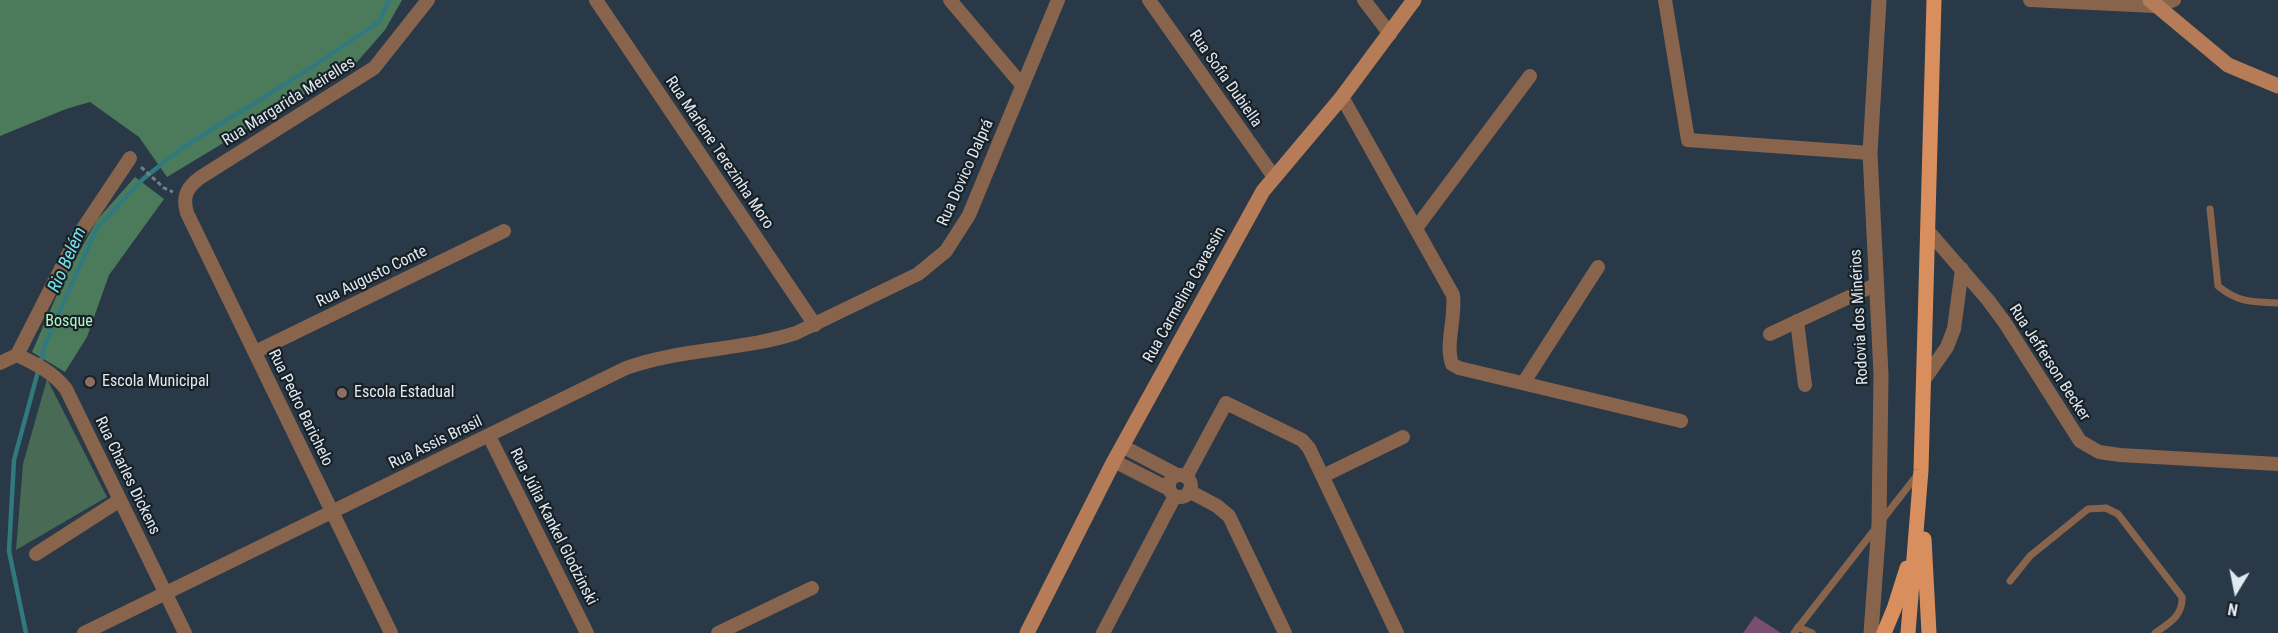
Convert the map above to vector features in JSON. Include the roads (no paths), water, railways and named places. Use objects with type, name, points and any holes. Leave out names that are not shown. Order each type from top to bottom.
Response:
[{"type":"main road","name":"Rua Carmelina Cavassin","points":[[1027,633],[1122,446],[1254,208],[1274,177],[1311,137],[1414,0]]},
{"type":"main road","points":[[1908,633],[1921,470],[1934,0]]},
{"type":"main road","points":[[2152,3],[2228,65],[2278,86]]},
{"type":"main road","points":[[1921,470],[1929,633]]},
{"type":"main road","points":[[1884,633],[1898,599],[1917,533]]},
{"type":"street","name":"Rua Margarida Meirelles","points":[[184,196],[201,177],[374,68],[386,56],[428,0]]},
{"type":"street","name":"Rua Marlene Terezinha Moro","points":[[596,0],[815,325]]},
{"type":"street","points":[[950,0],[1022,85]]},
{"type":"street","name":"Rua Dovico Dalprá","points":[[815,325],[918,274],[946,251],[969,215],[1058,0]]},
{"type":"street","name":"Rua Sofia Dubiella","points":[[1149,0],[1274,177]]},
{"type":"street","points":[[1364,0],[1389,34]]},
{"type":"street","points":[[1665,0],[1688,140],[1870,153]]},
{"type":"street","name":"Rodovia dos Minérios","points":[[1871,633],[1879,524],[1881,374],[1870,153],[1879,0]]},
{"type":"street","points":[[2030,0],[2152,3],[2174,0]]},
{"type":"street","points":[[1416,228],[1530,76]]},
{"type":"street","points":[[1342,97],[1453,295],[1450,355],[1452,364],[1459,368],[1681,421]]},
{"type":"street","points":[[0,363],[16,355],[82,229],[135,161]]},
{"type":"street","name":"Rua Pedro Barichelo","points":[[184,196],[187,213],[391,633]]},
{"type":"street","name":"Rua Augusto Conte","points":[[255,352],[504,231]]},
{"type":"street","name":"Rua Jefferson Becker","points":[[1929,232],[1962,269],[2005,324],[2080,441],[2099,452],[2120,455],[2278,464]]},
{"type":"street","points":[[1524,382],[1599,267]]},
{"type":"street","points":[[1924,380],[1947,347],[1954,329],[1962,269]]},
{"type":"street","points":[[1770,334],[1877,284]]},
{"type":"street","points":[[1797,321],[1805,385]]},
{"type":"street","name":"Rua Assis Brasil","points":[[84,633],[626,368],[648,360],[776,339],[815,325]]},
{"type":"street","name":"Rua Charles Dickens","points":[[16,355],[47,370],[66,389],[184,633]]},
{"type":"street","points":[[1102,633],[1172,493],[1169,482],[1182,476],[1226,403],[1302,440],[1309,448],[1397,633]]},
{"type":"street","name":"Rua Júlia Kankel Glodzinski","points":[[489,435],[587,633]]},
{"type":"street","points":[[1323,476],[1403,437]]},
{"type":"street","points":[[1114,461],[1172,493],[1185,496],[1189,491],[1190,482],[1182,476],[1122,446]]},
{"type":"street","points":[[1189,491],[1217,506],[1229,516],[1285,633]]},
{"type":"street","points":[[36,554],[120,500]]},
{"type":"street","points":[[718,633],[812,588]]},
{"type":"lane","points":[[2210,209],[2218,286],[2230,296],[2246,302],[2278,303]]},
{"type":"lane","points":[[1812,633],[1796,630],[1921,470]]},
{"type":"lane","points":[[2010,581],[2030,556],[2088,509],[2106,508],[2118,514],[2182,597],[2183,607],[2177,617],[2155,633]]},
{"type":"waterway","name":"Rio Belém","points":[[26,633],[9,551],[14,460],[46,342],[97,228],[143,179],[182,148],[295,78],[379,22],[389,0]]},
{"type":"place","name":"Escola Municipal","points":[[90,382]]},
{"type":"place","name":"Escola Estadual","points":[[342,393]]},
{"type":"park label","name":"Bosque","points":[[69,322]]}]
